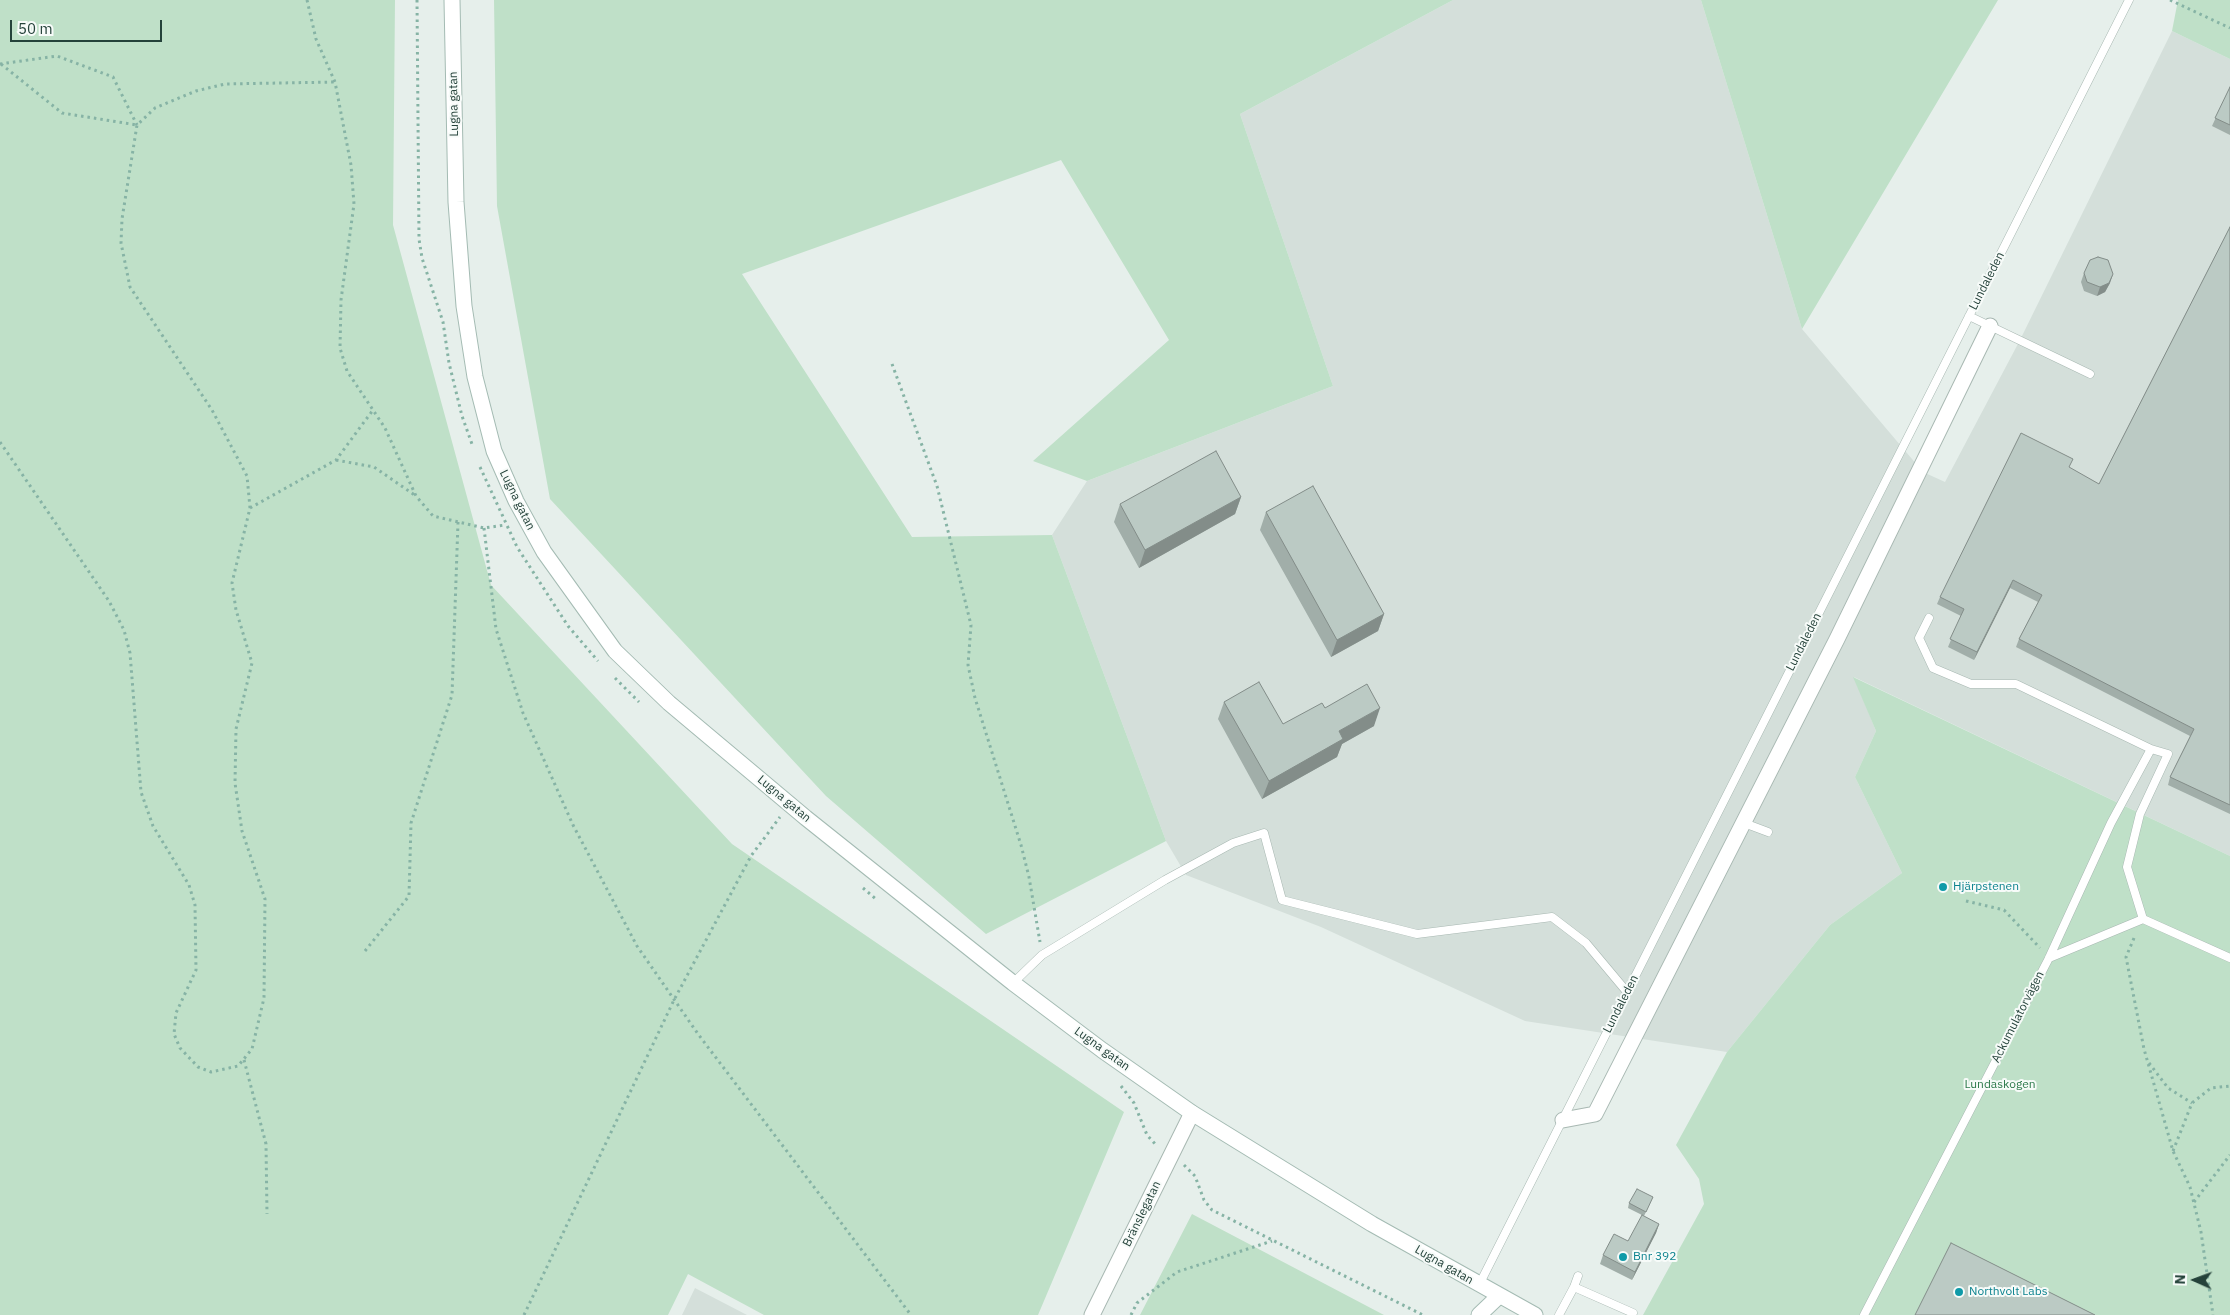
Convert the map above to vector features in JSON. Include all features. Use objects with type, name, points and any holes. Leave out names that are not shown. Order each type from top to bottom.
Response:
[{"type":"main road","name":"Lugna gatan","points":[[452,0],[456,202],[464,306],[475,377],[494,452],[516,501],[544,552],[615,651],[669,702],[790,804],[1013,983],[1102,1050],[1192,1113],[1372,1224],[1535,1315]]},
{"type":"main road","points":[[1562,1120],[1595,1114],[1744,824],[1990,326]]},
{"type":"main road","name":"Bränslegatan","points":[[1092,1315],[1192,1113]]},
{"type":"main road","points":[[1478,1315],[1499,1296]]},
{"type":"main road","points":[[1490,1315],[1499,1296]]},
{"type":"lane","name":"Lundaleden","points":[[1480,1285],[2129,0]]},
{"type":"lane","points":[[1969,316],[2090,374]]},
{"type":"lane","points":[[1929,618],[1920,638],[1933,668],[1971,684],[2016,684],[2151,749],[2168,754],[2140,814],[2128,867],[2143,919]]},
{"type":"lane","name":"Ackumulatorvägen","points":[[1864,1315],[2049,958],[2111,823],[2151,749]]},
{"type":"lane","points":[[1744,824],[1768,832]]},
{"type":"lane","points":[[1013,983],[1042,955],[1194,864],[1234,842],[1264,833],[1282,900],[1417,934],[1552,917],[1586,943],[1627,992]]},
{"type":"lane","points":[[2049,958],[2143,919],[2230,958]]},
{"type":"lane","points":[[1559,1315],[1578,1276]]},
{"type":"lane","points":[[1574,1287],[1633,1313]]},
{"type":"path","points":[[307,0],[316,39],[335,82],[351,165],[354,204],[341,300],[340,348],[347,371],[385,428],[416,496]]},
{"type":"path","points":[[417,0],[419,238],[422,258],[443,322],[449,363],[460,408],[475,452]]},
{"type":"path","points":[[2170,0],[2230,28]]},
{"type":"path","points":[[0,63],[56,56],[113,78],[137,125],[122,219],[121,243],[130,287],[212,410],[247,476],[250,508],[232,583],[236,610],[252,663],[236,729],[235,783],[242,831],[265,898],[264,998],[252,1049],[238,1066],[211,1072],[198,1067],[180,1048],[174,1034],[176,1013],[196,970],[195,905],[189,885],[153,826],[141,792],[130,653],[124,630],[109,600],[0,442]]},
{"type":"path","points":[[0,63],[62,113],[137,125]]},
{"type":"path","points":[[137,125],[155,108],[196,91],[225,84],[335,82]]},
{"type":"path","points":[[892,364],[939,495],[971,625],[968,665],[975,698],[1022,846],[1030,877],[1042,955]]},
{"type":"path","points":[[250,508],[336,460],[373,410]]},
{"type":"path","points":[[336,460],[374,467],[416,496],[433,516],[484,528],[505,525]]},
{"type":"path","points":[[478,461],[505,525],[545,593],[568,626],[600,663]]},
{"type":"path","points":[[365,952],[409,896],[411,823],[452,695],[458,522]]},
{"type":"path","points":[[484,528],[496,629],[523,713],[573,826],[638,946],[698,1034],[911,1315]]},
{"type":"path","points":[[613,676],[646,708]]},
{"type":"path","points":[[524,1315],[674,1000],[751,856],[790,804]]},
{"type":"path","points":[[771,813],[786,826]]},
{"type":"path","points":[[861,887],[884,906]]},
{"type":"path","points":[[1966,901],[2004,910],[2049,958]]},
{"type":"path","points":[[2143,919],[2126,958],[2147,1060],[2173,1151],[2190,1187],[2200,1232],[2213,1315]]},
{"type":"path","points":[[244,1059],[266,1144],[267,1214]]},
{"type":"path","points":[[2147,1060],[2168,1088],[2192,1103]]},
{"type":"path","points":[[1113,1080],[1127,1093],[1134,1103],[1147,1136],[1191,1171],[1204,1200],[1212,1210],[1424,1315]]},
{"type":"path","points":[[2173,1151],[2192,1103],[2211,1088],[2230,1086]]},
{"type":"path","points":[[2193,1202],[2230,1155]]},
{"type":"path","points":[[1131,1315],[1137,1303],[1178,1272],[1272,1241]]},
{"type":"shaded area","points":[[1453,0],[1701,0],[1802,329],[1923,472],[1945,482],[2020,340],[2172,31],[2230,59],[2230,856],[1854,677],[1876,731],[1855,777],[1902,873],[1830,925],[1727,1052],[1525,1021],[1321,927],[1186,875],[1166,841],[1052,535],[1087,481],[1333,386],[1240,114]]},
{"type":"shaded area","points":[[695,1288],[747,1315],[682,1315]]},
{"type":"green space","points":[[0,0],[395,0],[393,225],[491,585],[732,844],[1124,1112],[1038,1315],[764,1315],[688,1274],[668,1315],[0,1315]]},
{"type":"green space","points":[[494,0],[1453,0],[1240,114],[1333,386],[1087,481],[1033,461],[1169,340],[1061,160],[742,274],[912,537],[1052,535],[1166,841],[986,934],[826,796],[550,499],[497,206]]},
{"type":"green space","points":[[1701,0],[1998,0],[1802,329]]},
{"type":"green space","points":[[2178,0],[2230,0],[2230,59],[2172,31]]},
{"type":"green space","name":"Lundaskogen","points":[[1853,677],[2230,856],[2230,1315],[1643,1315],[1704,1204],[1699,1179],[1676,1145],[1727,1052],[1830,925],[1902,873],[1855,777],[1876,731]]},
{"type":"green space","points":[[1192,1214],[1384,1315],[1140,1315]]},
{"type":"building","points":[[2230,87],[2230,125],[2215,118]]},
{"type":"building","points":[[2230,227],[2230,805],[2170,777],[2194,729],[2019,639],[2042,595],[2013,580],[1977,652],[1950,639],[1964,609],[1940,597],[2021,433],[2073,459],[2069,467],[2099,484]]},
{"type":"building","points":[[2098,257],[2108,260],[2113,274],[2109,283],[2100,287],[2087,282],[2084,273],[2090,260]]},
{"type":"building","points":[[1216,451],[1241,497],[1145,550],[1120,504]]},
{"type":"building","points":[[1313,486],[1384,614],[1337,640],[1266,512]]},
{"type":"building","points":[[1259,682],[1283,724],[1322,703],[1325,708],[1367,684],[1380,708],[1339,731],[1343,739],[1269,781],[1224,702]]},
{"type":"building","points":[[1637,1189],[1653,1197],[1646,1212],[1629,1203]]},
{"type":"building","name":"Bnr 392","points":[[1642,1215],[1659,1224],[1635,1272],[1603,1255],[1614,1234],[1628,1241]]},
{"type":"building","points":[[1951,1243],[2095,1315],[1915,1315]]},
{"type":"place","name":"Hjärpstenen","points":[[1943,887]]},
{"type":"place","name":"Bnr 392","points":[[1623,1257]]},
{"type":"place","name":"Northvolt Labs","points":[[1959,1292]]}]
